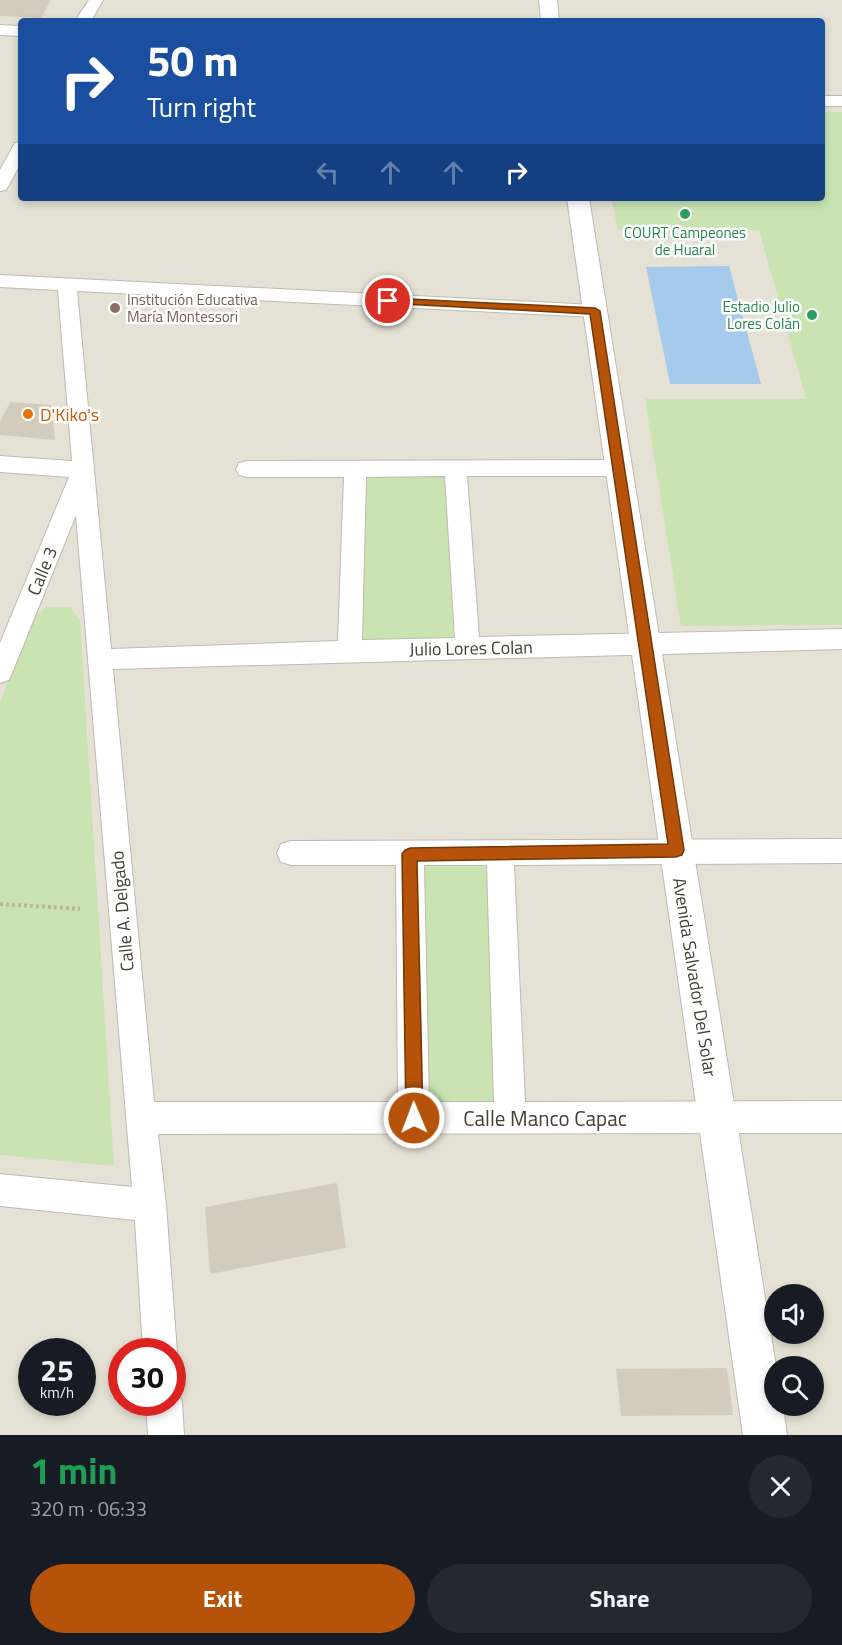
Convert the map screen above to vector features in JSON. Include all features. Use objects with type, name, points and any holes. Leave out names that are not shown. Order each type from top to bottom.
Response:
[{"type":"street","points":[[85,18],[96,0]]},
{"type":"street","points":[[548,0],[550,18]]},
{"type":"street","points":[[0,30],[18,31]]},
{"type":"street","points":[[825,101],[842,101]]},
{"type":"street","points":[[0,186],[18,154]]},
{"type":"street","name":"Avenida Salvador Del Solar","points":[[578,201],[765,1435]]},
{"type":"street","points":[[0,281],[595,311]]},
{"type":"street","name":"Calle A. Delgado","points":[[67,285],[140,1118],[150,1205],[159,1338]]},
{"type":"street","points":[[0,464],[83,470]]},
{"type":"street","points":[[350,649],[355,468]]},
{"type":"street","points":[[455,468],[468,649]]},
{"type":"street","points":[[247,469],[618,468]]},
{"type":"street","name":"Calle 3","points":[[0,673],[83,470]]},
{"type":"street","name":"Julio Lores Colan","points":[[101,659],[350,649],[468,649],[842,639]]},
{"type":"street","points":[[291,853],[842,851]]},
{"type":"street","points":[[410,854],[414,1118]]},
{"type":"street","points":[[500,854],[510,1119]]},
{"type":"street","name":"Calle Manco Capac","points":[[140,1118],[842,1117]]},
{"type":"street","points":[[0,1190],[150,1205]]},
{"type":"street","points":[[165,1416],[166,1435]]},
{"type":"path","points":[[0,904],[80,909]]},
{"type":"shaded area","points":[[0,0],[842,0],[842,1435],[0,1435]]},
{"type":"green space","name":"Estadio Julio Lores Colán","points":[[825,112],[842,112],[842,625],[681,626],[645,399],[806,399],[759,230],[618,230],[612,201],[825,201]]},
{"type":"green space","points":[[363,474],[446,476],[457,640],[360,640]]},
{"type":"green space","points":[[46,607],[70,607],[80,620],[114,1166],[0,1155],[0,702],[31,621]]},
{"type":"green space","points":[[416,861],[493,863],[504,1109],[421,1109]]},
{"type":"water","points":[[729,266],[761,384],[670,384],[646,267]]},
{"type":"building","points":[[0,0],[51,0],[41,18],[0,16]]},
{"type":"building","name":"D'Kiko's","points":[[10,402],[51,405],[55,440],[0,435],[0,422]]},
{"type":"building","points":[[337,1183],[346,1248],[210,1274],[205,1207]]},
{"type":"building","points":[[727,1368],[733,1415],[621,1416],[616,1369]]},
{"type":"place","name":"COURT Campeones de Huaral","points":[[685,214]]},
{"type":"place","name":"Institución Educativa María Montessori","points":[[115,308]]},
{"type":"place","name":"Estadio Julio Lores Colán","points":[[812,315]]},
{"type":"place","name":"D'Kiko's","points":[[28,414]]},
{"type":"route","points":[[388,301],[595,311],[676,850],[410,854],[414,1118]]}]
